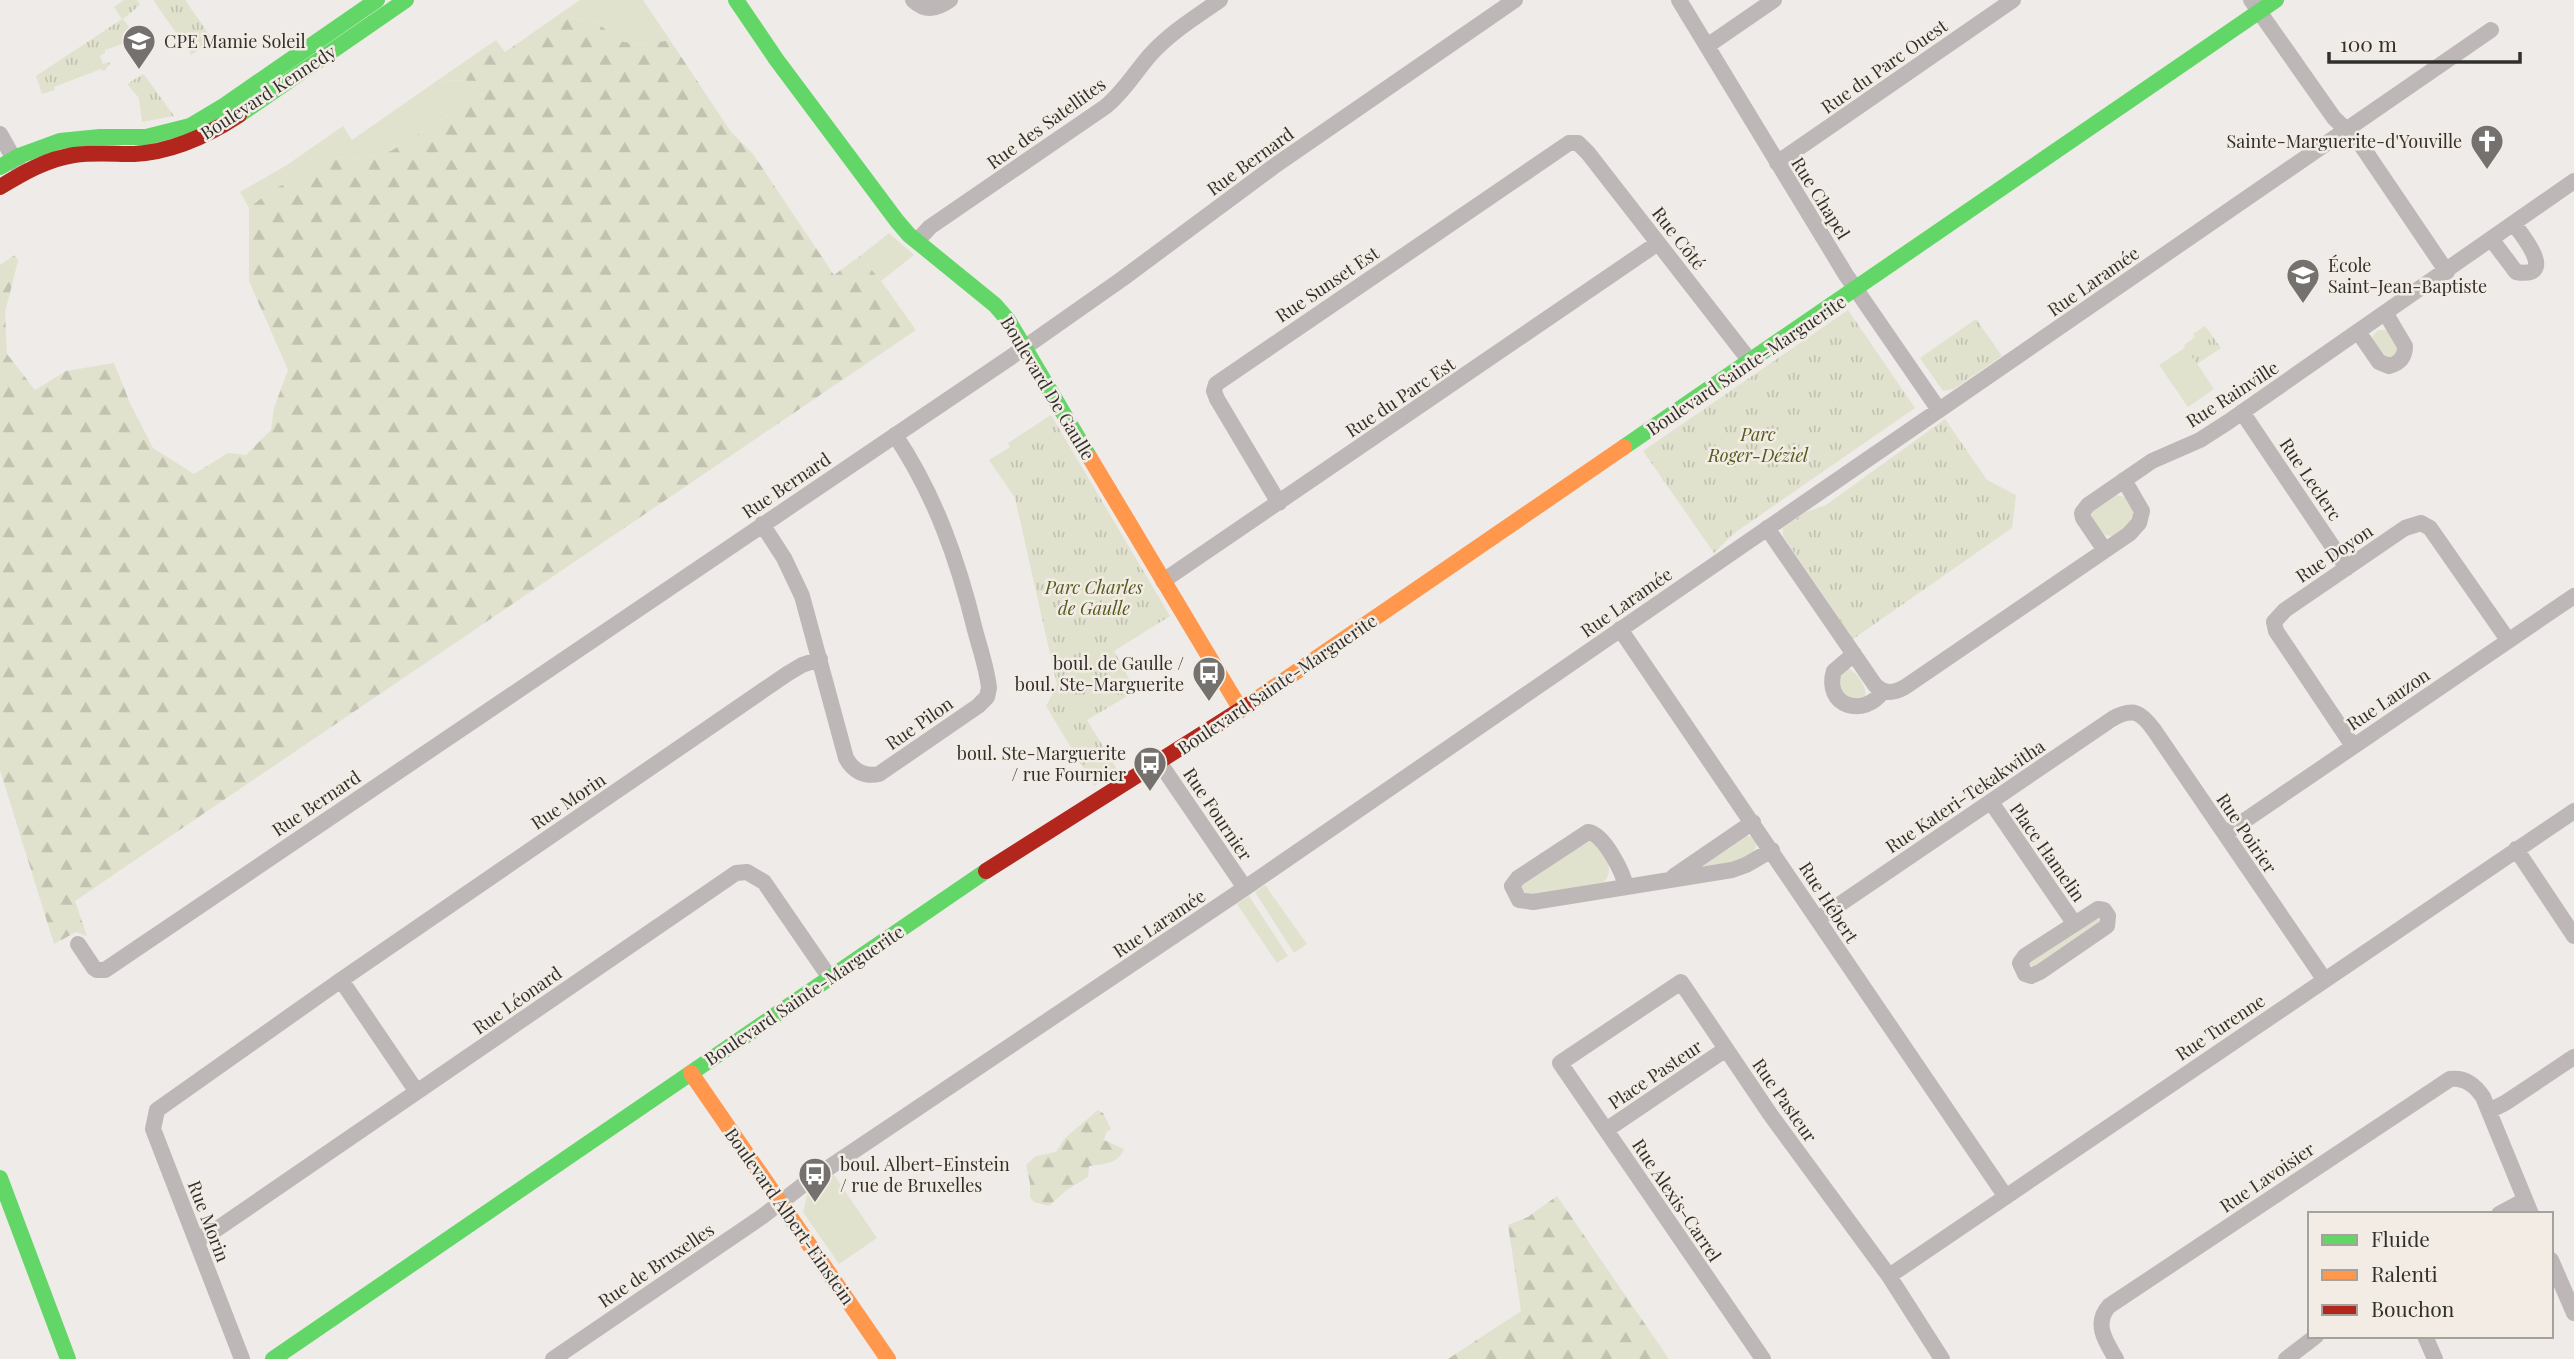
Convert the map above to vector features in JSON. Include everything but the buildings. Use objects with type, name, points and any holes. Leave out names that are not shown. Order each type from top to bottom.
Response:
[{"type":"street","name":"Boulevard Kennedy","points":[[0,187],[12,166],[44,146],[68,140],[100,137],[146,137],[190,126],[225,105],[377,0]]},
{"type":"street","name":"Boulevard Kennedy","points":[[12,166],[51,161],[72,155],[147,153],[179,146],[201,137],[224,125],[406,0]]},
{"type":"street","name":"Boulevard De Gaulle","points":[[736,0],[776,60],[882,203],[917,241],[995,305],[1014,328],[1241,710]]},
{"type":"street","points":[[913,0],[928,9],[936,8],[950,0]]},
{"type":"street","name":"Rue des Satellites","points":[[917,241],[930,227],[1105,107],[1127,87],[1166,38],[1220,0]]},
{"type":"street","name":"Rue Bernard","points":[[78,944],[94,968],[105,970],[1025,347],[1131,273],[1273,167],[1514,0]]},
{"type":"street","name":"Rue Chapel","points":[[1679,0],[1856,290],[1940,410]]},
{"type":"street","points":[[1707,46],[1774,0]]},
{"type":"street","name":"Rue du Parc Ouest","points":[[1777,163],[2013,0]]},
{"type":"street","name":"Boulevard Sainte-Marguerite","points":[[273,1359],[996,864],[1241,710],[1856,290],[2255,6],[2276,0]]},
{"type":"street","points":[[2255,6],[2334,118],[2359,142],[2447,271]]},
{"type":"street","name":"Rue Laramée","points":[[780,1202],[1245,888],[2491,30]]},
{"type":"street","points":[[0,134],[12,166]]},
{"type":"street","name":"Rue Côté","points":[[1574,142],[1588,153],[1750,362]]},
{"type":"street","name":"Rue Sunset Est","points":[[1279,503],[1217,399],[1214,391],[1216,384],[1561,148],[1574,142]]},
{"type":"street","name":"Rue Rainville","points":[[2104,549],[2085,523],[2082,513],[2088,505],[2160,456],[2206,436],[2242,412],[2574,181]]},
{"type":"street","points":[[2492,240],[2516,272],[2533,270],[2537,257],[2514,224]]},
{"type":"street","name":"Rue du Parc Est","points":[[1163,581],[1658,243]]},
{"type":"street","points":[[2358,333],[2379,362],[2389,366],[2396,363],[2403,357],[2405,346],[2386,314]]},
{"type":"street","name":"Rue Leclerc","points":[[2242,412],[2347,568]]},
{"type":"street","name":"Rue Pilon","points":[[762,524],[797,584],[807,609],[844,751],[854,769],[866,775],[879,774],[978,706],[989,693],[965,587],[947,533],[928,491],[895,435]]},
{"type":"street","points":[[1767,528],[1875,685],[1891,693],[1905,687],[2129,534],[2142,518],[2140,506],[2124,481]]},
{"type":"street","name":"Rue Doyon","points":[[2353,746],[2279,636],[2274,622],[2285,610],[2409,525],[2426,524],[2508,640]]},
{"type":"street","name":"Rue Lauzon","points":[[2225,834],[2574,596]]},
{"type":"street","name":"Rue Hébert","points":[[1620,629],[2006,1197]]},
{"type":"street","points":[[1854,654],[1834,671],[1832,687],[1839,700],[1860,707],[1873,703],[1883,691]]},
{"type":"street","name":"Rue Morin","points":[[242,1359],[153,1129],[157,1110],[341,980],[787,674],[820,659]]},
{"type":"street","name":"Rue Kateri-Tekakwitha","points":[[1818,919],[2112,719],[2123,713],[2135,713]]},
{"type":"street","name":"Rue Poirier","points":[[2135,713],[2145,718],[2154,730],[2323,979]]},
{"type":"street","name":"Rue Fournier","points":[[1158,762],[1245,888]]},
{"type":"street","name":"Place Hamelin","points":[[1991,802],[2074,923]]},
{"type":"street","name":"Rue Turenne","points":[[1889,1276],[2574,811]]},
{"type":"street","points":[[1669,879],[1753,822]]},
{"type":"street","points":[[1626,887],[1622,873],[1598,836],[1588,832],[1518,877],[1512,886],[1515,896],[1525,903],[1626,887],[1669,879],[1740,868],[1772,850]]},
{"type":"street","points":[[2516,849],[2574,936]]},
{"type":"street","name":"Rue Léonard","points":[[196,1240],[736,873],[747,872],[764,882],[830,978]]},
{"type":"street","name":"Place Hamelin","points":[[2098,909],[2104,910],[2109,920],[2103,929],[2040,972],[2031,976],[2025,974],[2020,967],[2022,959],[2074,923],[2098,909]]},
{"type":"street","points":[[341,980],[417,1092]]},
{"type":"street","name":"Rue Pasteur","points":[[1560,1063],[1681,982],[1889,1276],[1942,1359]]},
{"type":"street","name":"Place Pasteur","points":[[1605,1130],[1726,1049]]},
{"type":"street","points":[[2489,1111],[2574,1057]]},
{"type":"street","name":"Rue Alexis-Carrel","points":[[1560,1063],[1763,1359]]},
{"type":"street","name":"Boulevard Albert-Einstein","points":[[691,1073],[888,1359]]},
{"type":"street","name":"Rue Lavoisier","points":[[2116,1359],[2101,1329],[2104,1312],[2109,1306],[2439,1085],[2456,1078],[2479,1090],[2528,1207]]},
{"type":"street","points":[[0,1178],[68,1359]]},
{"type":"street","name":"Rue de Bruxelles","points":[[552,1359],[780,1202]]},
{"type":"street","points":[[2507,1212],[2528,1207]]},
{"type":"street","points":[[2553,1265],[2574,1313]]},
{"type":"street","points":[[2286,1359],[2313,1338]]},
{"type":"street","points":[[2426,1338],[2435,1359]]},
{"type":"green space","points":[[124,0],[137,0],[140,5],[123,19],[138,39],[132,44],[130,41],[105,50],[100,56],[103,64],[110,64],[104,71],[101,69],[42,94],[36,76],[122,19],[114,7]]},
{"type":"green space","points":[[153,0],[185,0],[213,40],[191,55],[184,40],[182,41]]},
{"type":"green space","points":[[580,0],[643,0],[670,40],[642,45],[619,41],[599,24],[575,19],[564,11]]},
{"type":"green space","points":[[564,11],[575,19],[599,24],[619,41],[642,45],[670,40],[731,132],[753,154],[834,275],[860,256],[916,330],[75,901],[87,936],[76,932],[54,944],[0,770],[0,265],[15,255],[18,261],[5,312],[7,354],[35,390],[66,371],[114,363],[130,403],[153,448],[194,474],[228,453],[246,455],[271,430],[274,408],[288,370],[249,281],[249,208],[273,189],[297,179],[335,157],[357,159],[391,151],[484,93],[479,81],[438,80],[496,40],[505,52]]},
{"type":"green space","points":[[143,74],[174,116],[142,122],[139,98],[127,84]]},
{"type":"green space","points":[[438,80],[480,81],[484,93],[391,151],[357,159],[335,157],[297,179],[273,189],[249,208],[240,192],[287,165],[343,126],[352,140]]},
{"type":"green space","points":[[889,233],[914,255],[881,281],[860,256]]},
{"type":"green space","name":"Parc Roger-Déziel","points":[[1848,310],[1915,408],[1733,534],[1714,553],[1643,451]]},
{"type":"green space","points":[[1976,319],[2002,356],[1954,389],[1943,391],[1920,358]]},
{"type":"green space","points":[[2205,326],[2221,348],[2197,364],[2184,345],[2195,337],[2193,334]]},
{"type":"green space","points":[[2378,330],[2386,330],[2397,345],[2393,357],[2385,358],[2373,341],[2372,337]]},
{"type":"green space","points":[[2186,347],[2214,389],[2188,407],[2159,365]]},
{"type":"green space","name":"Parc Charles de Gaulle","points":[[1051,415],[1170,616],[1114,651],[1136,691],[1087,720],[1118,771],[1094,786],[1046,706],[1057,685],[1015,498],[989,460],[1010,447],[1008,443]]},
{"type":"green space","name":"Parc Roger-Déziel","points":[[1945,419],[1987,480],[2016,495],[2012,528],[1853,639],[1783,536],[1783,528],[1806,512],[1826,505]]},
{"type":"green space","points":[[2117,495],[2127,498],[2135,510],[2121,532],[2106,535],[2099,530],[2091,516],[2094,510]]},
{"type":"green space","points":[[1847,668],[1860,680],[1865,692],[1865,696],[1852,701],[1841,693],[1838,676]]},
{"type":"green space","points":[[1746,836],[1753,837],[1757,844],[1749,855],[1725,865],[1702,866]]},
{"type":"green space","points":[[1588,838],[1606,858],[1609,870],[1604,882],[1529,895],[1523,891],[1521,885]]},
{"type":"green space","points":[[1265,885],[1307,944],[1294,953],[1255,892]]},
{"type":"green space","points":[[1249,896],[1288,956],[1277,963],[1237,904]]},
{"type":"green space","points":[[2099,918],[2098,924],[2033,967],[2029,966],[2029,962]]},
{"type":"green space","points":[[1098,1110],[1103,1113],[1111,1129],[1104,1140],[1124,1149],[1121,1154],[1110,1162],[1089,1166],[1088,1177],[1068,1189],[1049,1206],[1034,1202],[1030,1197],[1026,1165],[1036,1156],[1056,1152],[1065,1138]]},
{"type":"green space","points":[[834,1175],[877,1238],[839,1264],[803,1212],[808,1192]]},
{"type":"green space","points":[[1557,1196],[1669,1359],[1448,1359],[1521,1311],[1508,1225],[1528,1217]]},
{"type":"traffic: fast","points":[[0,167],[19,156],[60,141],[100,137],[146,137],[190,126],[225,105],[377,0]]},
{"type":"traffic: fast","points":[[239,115],[406,0]]},
{"type":"traffic: fast","points":[[736,0],[776,59],[897,221],[909,235],[995,305],[1008,320],[1090,458]]},
{"type":"traffic: fast","points":[[1624,447],[2276,0]]},
{"type":"traffic: fast","points":[[273,1359],[986,871]]},
{"type":"traffic: fast","points":[[0,1178],[68,1359]]},
{"type":"traffic: slow","points":[[1248,705],[1624,447]]},
{"type":"traffic: slow","points":[[1090,458],[1241,710]]},
{"type":"traffic: slow","points":[[691,1073],[888,1359]]},
{"type":"traffic: jam","points":[[0,187],[36,167],[64,157],[162,150],[202,136],[239,115]]},
{"type":"traffic: jam","points":[[986,871],[1248,705]]},
{"type":"place","name":"CPE Mamie Soleil","points":[[139,71]]},
{"type":"place","name":"Sainte-Marguerite-d'Youville","points":[[2487,171]]},
{"type":"place","name":"École Saint-Jean-Baptiste","points":[[2303,305]]},
{"type":"place","name":"boul. de Gaulle / boul. Ste-Marguerite","points":[[1209,703]]},
{"type":"place","name":"boul. Ste-Marguerite / rue Fournier","points":[[1150,793]]},
{"type":"place","name":"boul. Albert-Einstein / rue de Bruxelles","points":[[815,1204]]}]
